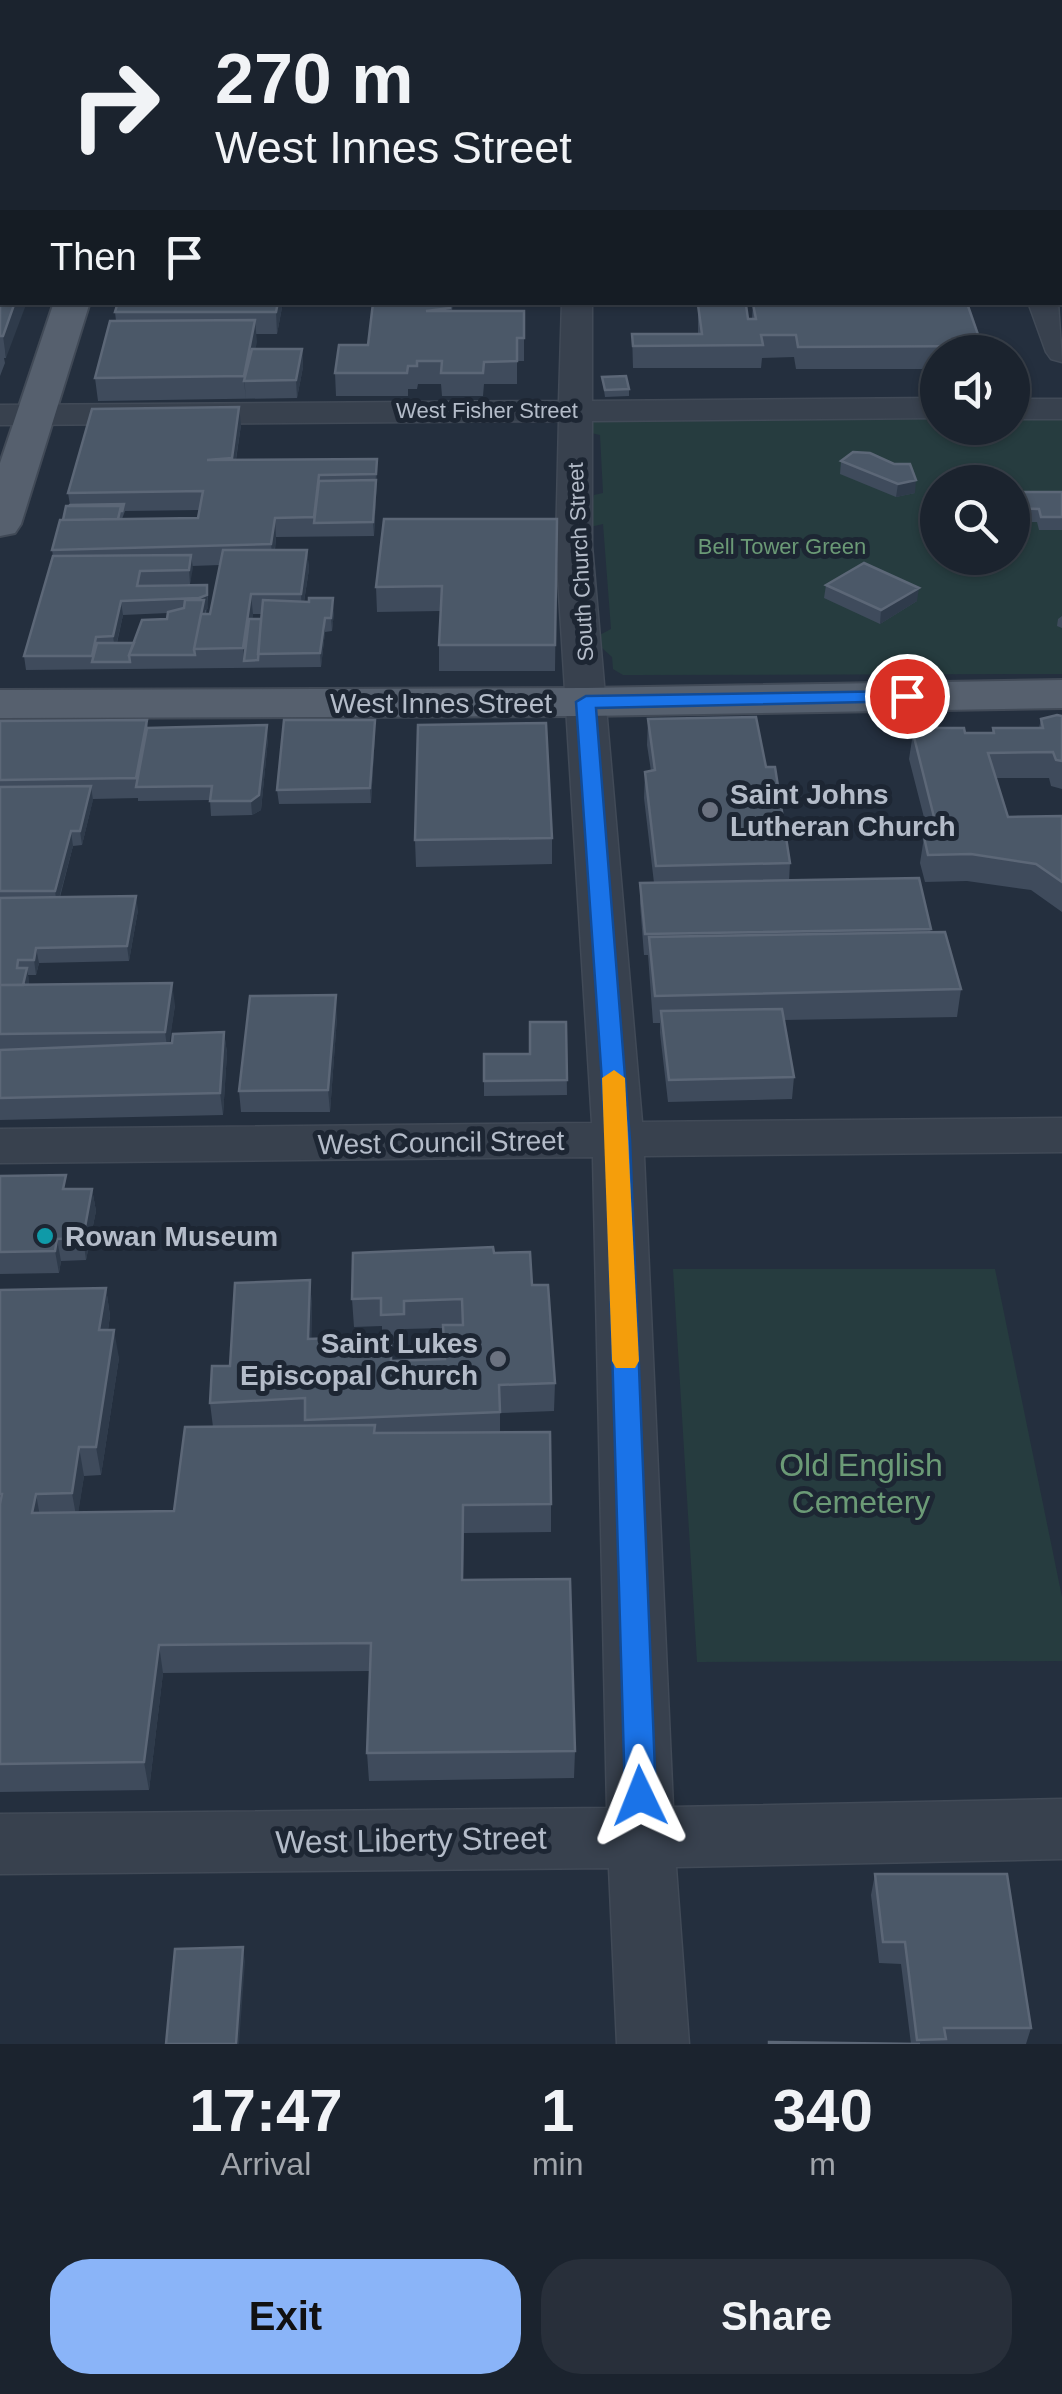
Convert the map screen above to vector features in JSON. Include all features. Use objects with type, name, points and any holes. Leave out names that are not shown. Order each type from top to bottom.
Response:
[{"type":"main road","points":[[0,524],[18,415],[71,305]]},
{"type":"main road","name":"West Innes Street","points":[[0,704],[586,702],[1062,694]]},
{"type":"street","name":"South Church Street","points":[[577,305],[574,546],[618,1140],[642,1838],[653,2044]]},
{"type":"street","points":[[1044,305],[1062,352]]},
{"type":"street","name":"West Fisher Street","points":[[18,415],[920,408]]},
{"type":"street","points":[[1030,409],[1062,409]]},
{"type":"street","name":"West Council Street","points":[[0,1146],[1062,1135]]},
{"type":"street","name":"West Liberty Street","points":[[0,1844],[642,1838],[1062,1829]]},
{"type":"green space","name":"Bell Tower Green","points":[[920,415],[920,445],[1030,445],[1030,415],[1062,415],[1062,674],[623,675],[613,669],[612,657],[592,639],[611,629],[603,524],[586,528],[594,495],[603,493],[600,435],[591,433],[590,422]]},
{"type":"green space","name":"Old English Cemetery","points":[[673,1269],[995,1269],[1062,1597],[1062,1661],[697,1662]]},
{"type":"building","points":[[0,305],[14,305],[3,336]]},
{"type":"building","points":[[117,305],[277,305],[276,312],[115,312]]},
{"type":"building","points":[[373,305],[450,305],[426,311],[524,311],[524,338],[517,338],[517,361],[484,362],[483,373],[441,373],[442,361],[417,361],[417,366],[408,366],[407,373],[335,373],[339,345],[368,345]]},
{"type":"building","points":[[698,305],[746,305],[748,319],[756,319],[753,305],[968,305],[978,335],[920,335],[920,346],[798,347],[796,335],[761,335],[763,345],[633,346],[632,334],[702,334]]},
{"type":"building","points":[[255,320],[244,376],[95,378],[110,321]]},
{"type":"building","points":[[252,349],[302,349],[296,380],[244,381]]},
{"type":"building","points":[[626,376],[629,389],[605,390],[602,377]]},
{"type":"building","points":[[239,407],[232,458],[207,460],[377,459],[376,474],[319,475],[314,517],[275,518],[271,544],[52,550],[60,520],[198,518],[203,491],[68,493],[92,409]]},
{"type":"building","points":[[853,452],[870,453],[894,464],[910,464],[916,480],[898,484],[841,461]]},
{"type":"building","points":[[376,480],[373,522],[314,523],[319,481]]},
{"type":"building","points":[[1030,492],[1062,492],[1062,517],[1041,517],[1039,509],[1030,509]]},
{"type":"building","points":[[124,504],[122,512],[121,506],[69,506],[70,505]]},
{"type":"building","points":[[66,506],[121,506],[118,519],[63,520]]},
{"type":"building","points":[[384,519],[557,519],[555,645],[439,645],[442,586],[376,587]]},
{"type":"building","points":[[223,550],[307,550],[301,594],[251,594],[243,648],[194,649],[201,614],[210,614]]},
{"type":"building","points":[[191,555],[189,570],[140,571],[137,586],[207,585],[207,595],[121,601],[113,636],[96,637],[92,656],[24,656],[53,556]]},
{"type":"building","points":[[864,563],[919,588],[881,610],[826,585]]},
{"type":"building","points":[[309,598],[333,598],[331,618],[325,618],[320,653],[258,654],[263,600],[309,602]]},
{"type":"building","points":[[185,600],[204,600],[195,655],[129,655],[142,620],[167,619],[168,612],[184,608]]},
{"type":"building","points":[[249,619],[261,619],[258,660],[244,661]]},
{"type":"building","points":[[97,643],[134,643],[130,662],[92,662]]},
{"type":"building","points":[[1062,716],[1062,761],[1056,760],[1053,752],[988,753],[1008,817],[1062,816],[1062,882],[1036,864],[971,854],[928,855],[924,837],[939,837],[913,733],[926,733],[925,728],[994,733],[993,728],[1043,728],[1041,719]]},
{"type":"building","name":"Saint Johns Lutheran Church","points":[[756,717],[766,767],[775,767],[790,863],[656,866],[645,772],[655,770],[648,719]]},
{"type":"building","points":[[147,720],[136,778],[0,780],[0,721]]},
{"type":"building","points":[[284,720],[375,720],[370,788],[277,790]]},
{"type":"building","points":[[546,723],[552,838],[415,840],[418,725]]},
{"type":"building","points":[[267,725],[259,795],[251,801],[210,801],[212,786],[136,787],[147,728]]},
{"type":"building","points":[[91,786],[80,831],[71,831],[55,891],[0,891],[0,787]]},
{"type":"building","points":[[919,878],[931,929],[645,934],[640,883]]},
{"type":"building","points":[[136,896],[127,946],[36,948],[34,960],[18,960],[17,968],[27,968],[23,985],[0,985],[0,898]]},
{"type":"building","points":[[945,932],[961,989],[655,996],[649,937]]},
{"type":"building","points":[[172,983],[165,1032],[0,1034],[0,985]]},
{"type":"building","points":[[336,995],[328,1090],[239,1091],[250,996]]},
{"type":"building","points":[[782,1009],[794,1077],[669,1080],[661,1011]]},
{"type":"building","points":[[530,1022],[566,1022],[567,1080],[484,1081],[484,1054],[530,1054]]},
{"type":"building","points":[[224,1032],[220,1093],[0,1098],[0,1050],[172,1043],[173,1034]]},
{"type":"building","name":"Rowan Museum","points":[[66,1175],[63,1189],[92,1189],[83,1238],[57,1239],[55,1251],[0,1252],[0,1176]]},
{"type":"building","name":"Saint Lukes Episcopal Church","points":[[493,1247],[494,1253],[530,1252],[532,1285],[548,1285],[555,1383],[499,1385],[500,1412],[305,1420],[305,1398],[210,1403],[212,1366],[230,1366],[235,1283],[310,1280],[308,1339],[391,1336],[391,1361],[445,1359],[443,1325],[463,1325],[462,1299],[404,1301],[404,1314],[381,1315],[381,1298],[352,1299],[353,1253]]},
{"type":"building","points":[[106,1288],[99,1330],[114,1330],[96,1447],[79,1447],[72,1493],[36,1494],[32,1513],[174,1511],[185,1427],[375,1425],[374,1433],[550,1432],[551,1504],[463,1505],[462,1580],[570,1579],[575,1751],[367,1753],[371,1643],[159,1645],[144,1762],[0,1764],[0,1290]]},
{"type":"building","points":[[875,1874],[1007,1874],[1031,2028],[944,2028],[946,2039],[917,2040],[905,1942],[883,1942]]},
{"type":"building","points":[[243,1947],[236,2044],[166,2044],[175,1949]]},
{"type":"building","points":[[769,2042],[920,2044],[769,2044]]},
{"type":"slow traffic","points":[[614,1078],[626,1361]]},
{"type":"place","name":"Saint Johns Lutheran Church","points":[[710,810]]},
{"type":"place","name":"Rowan Museum","points":[[45,1236]]},
{"type":"place","name":"Saint Lukes Episcopal Church","points":[[498,1359]]},
{"type":"route","points":[[640,1796],[618,1140],[586,702],[907,696]]}]
